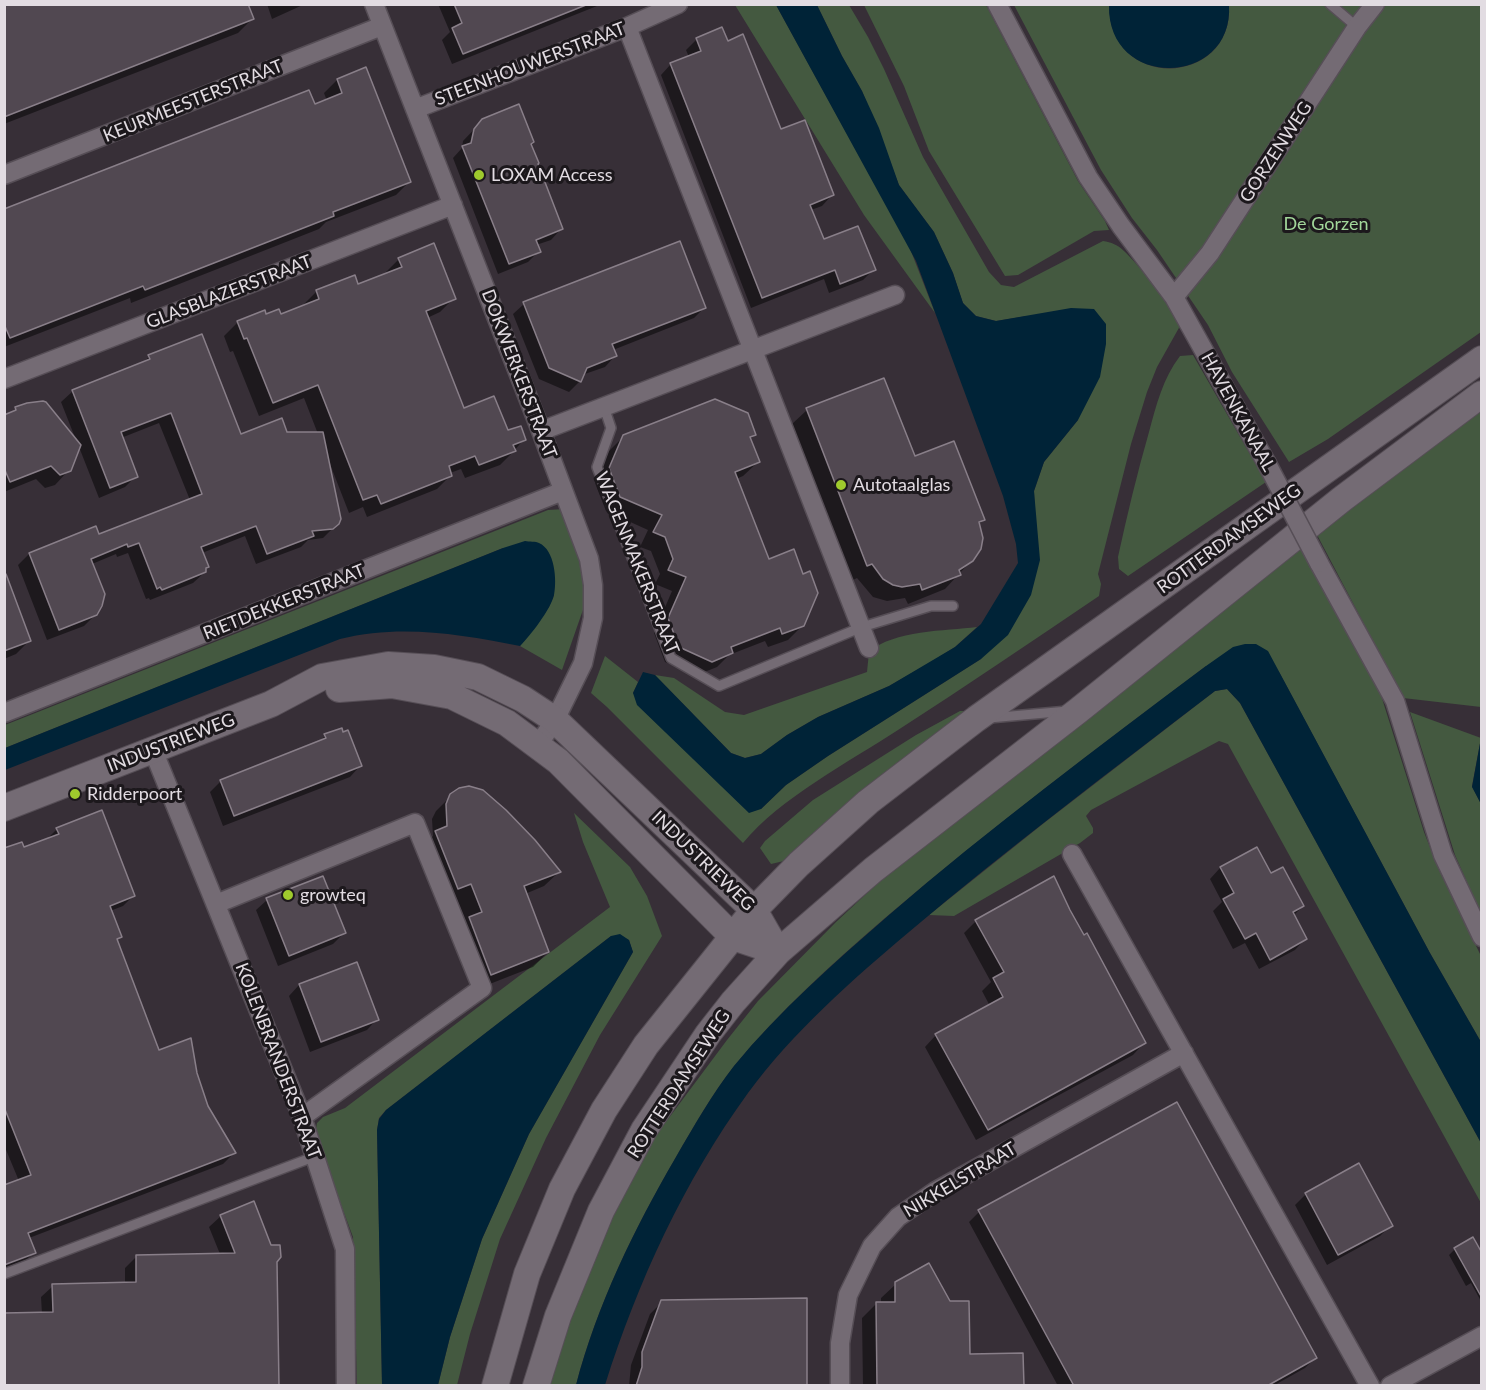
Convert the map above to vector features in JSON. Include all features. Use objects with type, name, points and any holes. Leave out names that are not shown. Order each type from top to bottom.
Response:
[{"type":"main road","name":"ROTTERDAMSEWEG","points":[[495,1386],[527,1274],[562,1189],[604,1110],[646,1045],[754,910],[799,864],[868,802],[976,719],[1482,359]]},
{"type":"main road","name":"ROTTERDAMSEWEG","points":[[536,1386],[558,1316],[602,1211],[644,1130],[708,1034],[778,952],[873,870],[1079,710],[1342,499],[1482,394]]},
{"type":"main road","name":"INDUSTRIEWEG","points":[[4,808],[271,704],[322,677],[388,665],[434,668],[478,677],[523,699],[555,720],[754,910],[778,952]]},
{"type":"main road","name":"INDUSTRIEWEG","points":[[271,704],[326,690],[392,685],[452,696],[507,723],[558,761],[733,937],[778,952]]},
{"type":"street","name":"DOKWERKERSTRAAT","points":[[374,4],[589,560],[593,585],[593,618],[583,663],[555,720],[538,745]]},
{"type":"street","name":"STEENHOUWERSTRAAT","points":[[415,109],[627,27],[678,4]]},
{"type":"street","name":"HAVENKANAAL","points":[[997,4],[1088,177],[1174,297],[1395,701],[1443,855],[1482,938]]},
{"type":"street","name":"GORZENWEG","points":[[1174,297],[1210,253],[1375,4]]},
{"type":"street","name":"KEURMEESTERSTRAAT","points":[[4,175],[382,26]]},
{"type":"street","points":[[627,27],[869,648]]},
{"type":"street","name":"GLASBLAZERSTRAAT","points":[[4,379],[453,205]]},
{"type":"street","points":[[541,431],[895,295]]},
{"type":"street","name":"RIETDEKKERSTRAAT","points":[[4,713],[563,491]]},
{"type":"street","name":"KOLENBRANDERSTRAAT","points":[[153,750],[302,1117],[345,1248],[346,1386]]},
{"type":"street","points":[[216,904],[415,823],[478,977],[482,988],[302,1117]]},
{"type":"street","points":[[1072,854],[1370,1386]]},
{"type":"street","name":"NIKKELSTRAAT","points":[[840,1386],[840,1343],[848,1295],[872,1246],[898,1217],[936,1191],[1184,1053]]},
{"type":"street","points":[[1390,1386],[1482,1336]]},
{"type":"lane","points":[[1330,4],[1358,27]]},
{"type":"lane","name":"WAGENMAKERSTRAAT","points":[[604,407],[611,428],[597,467],[671,658],[719,686],[862,627],[931,606],[952,606]]},
{"type":"lane","points":[[976,719],[1079,710]]},
{"type":"lane","points":[[4,1274],[316,1156]]},
{"type":"green space","points":[[735,5],[776,5],[909,246],[935,313],[864,215]]},
{"type":"green space","points":[[817,5],[849,5],[884,69],[923,157],[989,272],[1001,285],[1014,287],[1106,241],[1119,247],[1139,267],[1180,326],[1157,367],[1131,444],[1098,574],[1101,584],[1099,596],[795,796],[758,827],[743,843],[591,693],[605,656],[638,682],[633,693],[761,809],[786,785],[828,756],[981,659],[1035,523],[1034,491],[1044,462],[1078,420],[1027,316],[996,321],[976,316],[963,303],[953,273],[934,232],[899,185],[862,91]]},
{"type":"green space","points":[[864,5],[986,5],[1078,181],[1109,230],[1094,231],[1018,275],[1005,276],[929,151],[904,86]]},
{"type":"green space","name":"De Gorzen","points":[[1014,5],[1109,5],[1115,34],[1129,54],[1149,65],[1171,68],[1193,64],[1212,52],[1225,32],[1229,5],[1481,5],[1481,332],[1328,439],[1289,462],[1232,372],[1208,325],[1101,170]]},
{"type":"green space","points":[[1193,355],[1266,482],[1128,576],[1119,569],[1118,557],[1154,412],[1165,383],[1180,356]]},
{"type":"green space","points":[[1481,405],[1481,707],[1403,698],[1315,531]]},
{"type":"green space","points":[[565,509],[574,535],[584,586],[585,604],[562,670],[520,646],[549,607],[554,595],[503,548],[5,748],[5,725],[548,510]]},
{"type":"green space","points":[[1302,546],[1380,692],[1424,832],[1439,870],[1481,956],[1481,1042],[1430,953],[1279,672],[1206,666],[1043,790],[924,885],[826,971],[769,1026],[718,1088],[661,1184],[618,1268],[595,1326],[576,1385],[548,1386],[592,1256],[636,1162],[758,1001],[836,922],[894,868]]},
{"type":"green space","points":[[977,627],[955,647],[928,664],[889,686],[818,717],[761,754],[745,758],[731,753],[655,675],[674,678],[725,712],[744,715],[867,672],[869,652],[892,639],[920,633]]},
{"type":"green space","points":[[1227,689],[1240,703],[1481,1143],[1481,1203],[1228,744],[1219,741],[1091,810],[1086,816],[1093,828],[1093,833],[1080,843],[954,916],[929,915],[1215,691]]},
{"type":"green space","points":[[960,711],[965,711],[895,765],[784,861],[771,864],[760,848],[765,841],[813,800],[916,735]]},
{"type":"green space","points":[[1410,712],[1481,738],[1472,786],[1481,804],[1481,914],[1455,855]]},
{"type":"green space","points":[[574,813],[630,867],[647,896],[662,936],[600,1035],[546,1138],[500,1239],[470,1334],[457,1385],[438,1385],[450,1337],[482,1239],[529,1134],[633,952],[629,940],[611,936],[386,1110],[379,1118],[377,1130],[382,1385],[357,1385],[353,1237],[315,1135],[317,1123],[323,1117],[345,1108],[610,907],[583,842]]},
{"type":"water","points":[[776,5],[817,5],[879,128],[899,185],[934,232],[953,273],[963,303],[976,316],[996,321],[1071,308],[1094,309],[1106,324],[1106,344],[1100,377],[1078,420],[1044,462],[1034,491],[1040,560],[1031,595],[1008,635],[981,659],[828,756],[786,785],[761,809],[749,813],[637,705],[633,693],[643,672],[655,675],[731,753],[745,758],[761,754],[818,717],[889,686],[955,647],[981,624],[1018,563],[1016,544],[1003,496],[916,261]]},
{"type":"water","points":[[1109,5],[1229,5],[1225,32],[1212,52],[1193,64],[1170,68],[1147,64],[1128,53],[1114,33]]},
{"type":"water","points":[[525,541],[538,542],[549,552],[554,566],[555,589],[545,615],[520,646],[475,638],[408,631],[340,639],[5,770],[5,748]]},
{"type":"water","points":[[1256,644],[1268,651],[1430,953],[1481,1042],[1481,1143],[1240,703],[1227,689],[1215,691],[946,901],[845,988],[784,1049],[748,1093],[703,1161],[683,1197],[632,1308],[605,1385],[576,1385],[606,1297],[631,1240],[676,1157],[711,1099],[752,1045],[828,969],[966,850],[1206,666],[1233,647]]},
{"type":"water","points":[[1482,738],[1481,804],[1472,787]]},
{"type":"water","points":[[620,934],[629,940],[633,952],[529,1134],[482,1239],[450,1337],[438,1385],[382,1385],[377,1130],[379,1119],[386,1110],[611,936]]},
{"type":"building","points":[[4,4],[248,4],[254,19],[4,117]]},
{"type":"building","points":[[454,4],[586,5],[463,54],[452,28],[462,23]]},
{"type":"building","points":[[722,27],[728,41],[743,34],[781,129],[805,120],[834,195],[810,205],[824,239],[858,226],[876,270],[840,284],[835,270],[762,298],[670,63],[701,51],[696,38]]},
{"type":"building","points":[[366,67],[411,182],[333,212],[334,216],[145,290],[143,286],[10,338],[4,324],[4,209],[309,90],[315,104],[342,93],[337,79]]},
{"type":"building","points":[[519,104],[534,142],[531,144],[538,164],[563,229],[536,240],[541,252],[509,264],[462,146],[471,143],[474,129],[482,119]]},
{"type":"building","points":[[680,241],[706,308],[612,344],[617,356],[587,368],[581,382],[549,368],[523,302]]},
{"type":"building","points":[[434,243],[456,299],[426,311],[464,408],[494,396],[508,430],[521,426],[526,440],[513,445],[516,451],[479,465],[475,456],[449,466],[452,476],[381,504],[377,495],[363,500],[318,385],[273,403],[247,338],[244,339],[237,321],[265,310],[266,314],[279,309],[281,314],[319,299],[316,290],[355,275],[358,284],[402,267],[398,258]]},
{"type":"building","points":[[202,334],[241,434],[282,418],[287,432],[323,432],[341,519],[339,524],[333,529],[312,531],[314,536],[267,554],[256,526],[201,547],[209,567],[206,568],[206,572],[162,590],[160,587],[157,589],[139,543],[128,547],[127,544],[91,559],[105,594],[97,615],[59,630],[29,553],[96,526],[99,534],[202,494],[171,413],[121,432],[138,477],[110,488],[72,390],[150,359],[148,355]]},
{"type":"building","points":[[884,378],[915,456],[954,441],[985,520],[979,522],[983,538],[981,549],[973,561],[959,570],[961,575],[922,590],[920,584],[902,587],[893,585],[883,579],[872,564],[867,566],[806,408]]},
{"type":"building","points":[[715,399],[748,413],[756,435],[750,437],[760,462],[735,472],[769,559],[794,549],[803,574],[810,571],[818,593],[804,626],[782,634],[780,628],[731,647],[733,653],[712,662],[679,647],[668,618],[686,577],[668,570],[673,559],[665,537],[653,532],[662,515],[620,497],[609,468],[623,435]]},
{"type":"building","points":[[43,401],[81,445],[71,471],[60,475],[51,466],[10,482],[4,468],[4,415],[16,410],[15,407]]},
{"type":"building","points":[[6,574],[31,641],[4,651],[4,575]]},
{"type":"building","points":[[342,728],[343,732],[348,730],[362,766],[234,816],[220,780],[326,738],[324,734]]},
{"type":"building","points":[[469,786],[483,790],[506,810],[561,872],[524,886],[549,952],[491,975],[469,917],[482,912],[471,884],[458,889],[435,831],[447,826],[446,804],[450,794],[459,788]]},
{"type":"building","points":[[102,810],[135,896],[110,906],[122,937],[117,939],[159,1050],[191,1038],[197,1073],[208,1106],[236,1153],[28,1233],[36,1253],[4,1265],[4,1185],[31,1175],[4,1107],[4,848],[22,842],[24,847],[59,834],[56,828]]},
{"type":"building","points":[[1257,847],[1271,873],[1283,867],[1304,906],[1293,912],[1307,939],[1270,960],[1256,933],[1245,939],[1223,899],[1234,893],[1220,867]]},
{"type":"building","points":[[323,876],[346,933],[289,956],[266,898]]},
{"type":"building","points":[[1054,876],[1070,910],[1084,935],[1087,933],[1146,1043],[988,1130],[935,1034],[1003,997],[993,978],[1004,972],[975,920]]},
{"type":"building","points":[[357,962],[379,1020],[321,1042],[299,984]]},
{"type":"building","points":[[1177,1102],[1317,1358],[1267,1386],[1074,1386],[978,1210]]},
{"type":"building","points":[[1359,1163],[1393,1226],[1338,1255],[1305,1193]]},
{"type":"building","points":[[254,1201],[271,1245],[280,1245],[281,1257],[277,1262],[279,1386],[4,1386],[4,1313],[53,1312],[52,1284],[136,1282],[136,1255],[235,1253],[220,1215]]},
{"type":"building","points":[[1473,1237],[1482,1253],[1482,1298],[1454,1248]]},
{"type":"building","points":[[929,1263],[950,1301],[969,1301],[970,1354],[1023,1353],[1024,1386],[877,1386],[876,1302],[895,1302],[895,1282]]},
{"type":"building","points":[[807,1298],[807,1386],[636,1386],[642,1367],[642,1352],[661,1300]]},
{"type":"place","name":"LOXAM Access","points":[[479,175]]},
{"type":"place","name":"Autotaalglas","points":[[841,485]]},
{"type":"place","name":"Ridderpoort","points":[[75,794]]},
{"type":"place","name":"growteq","points":[[288,895]]}]
